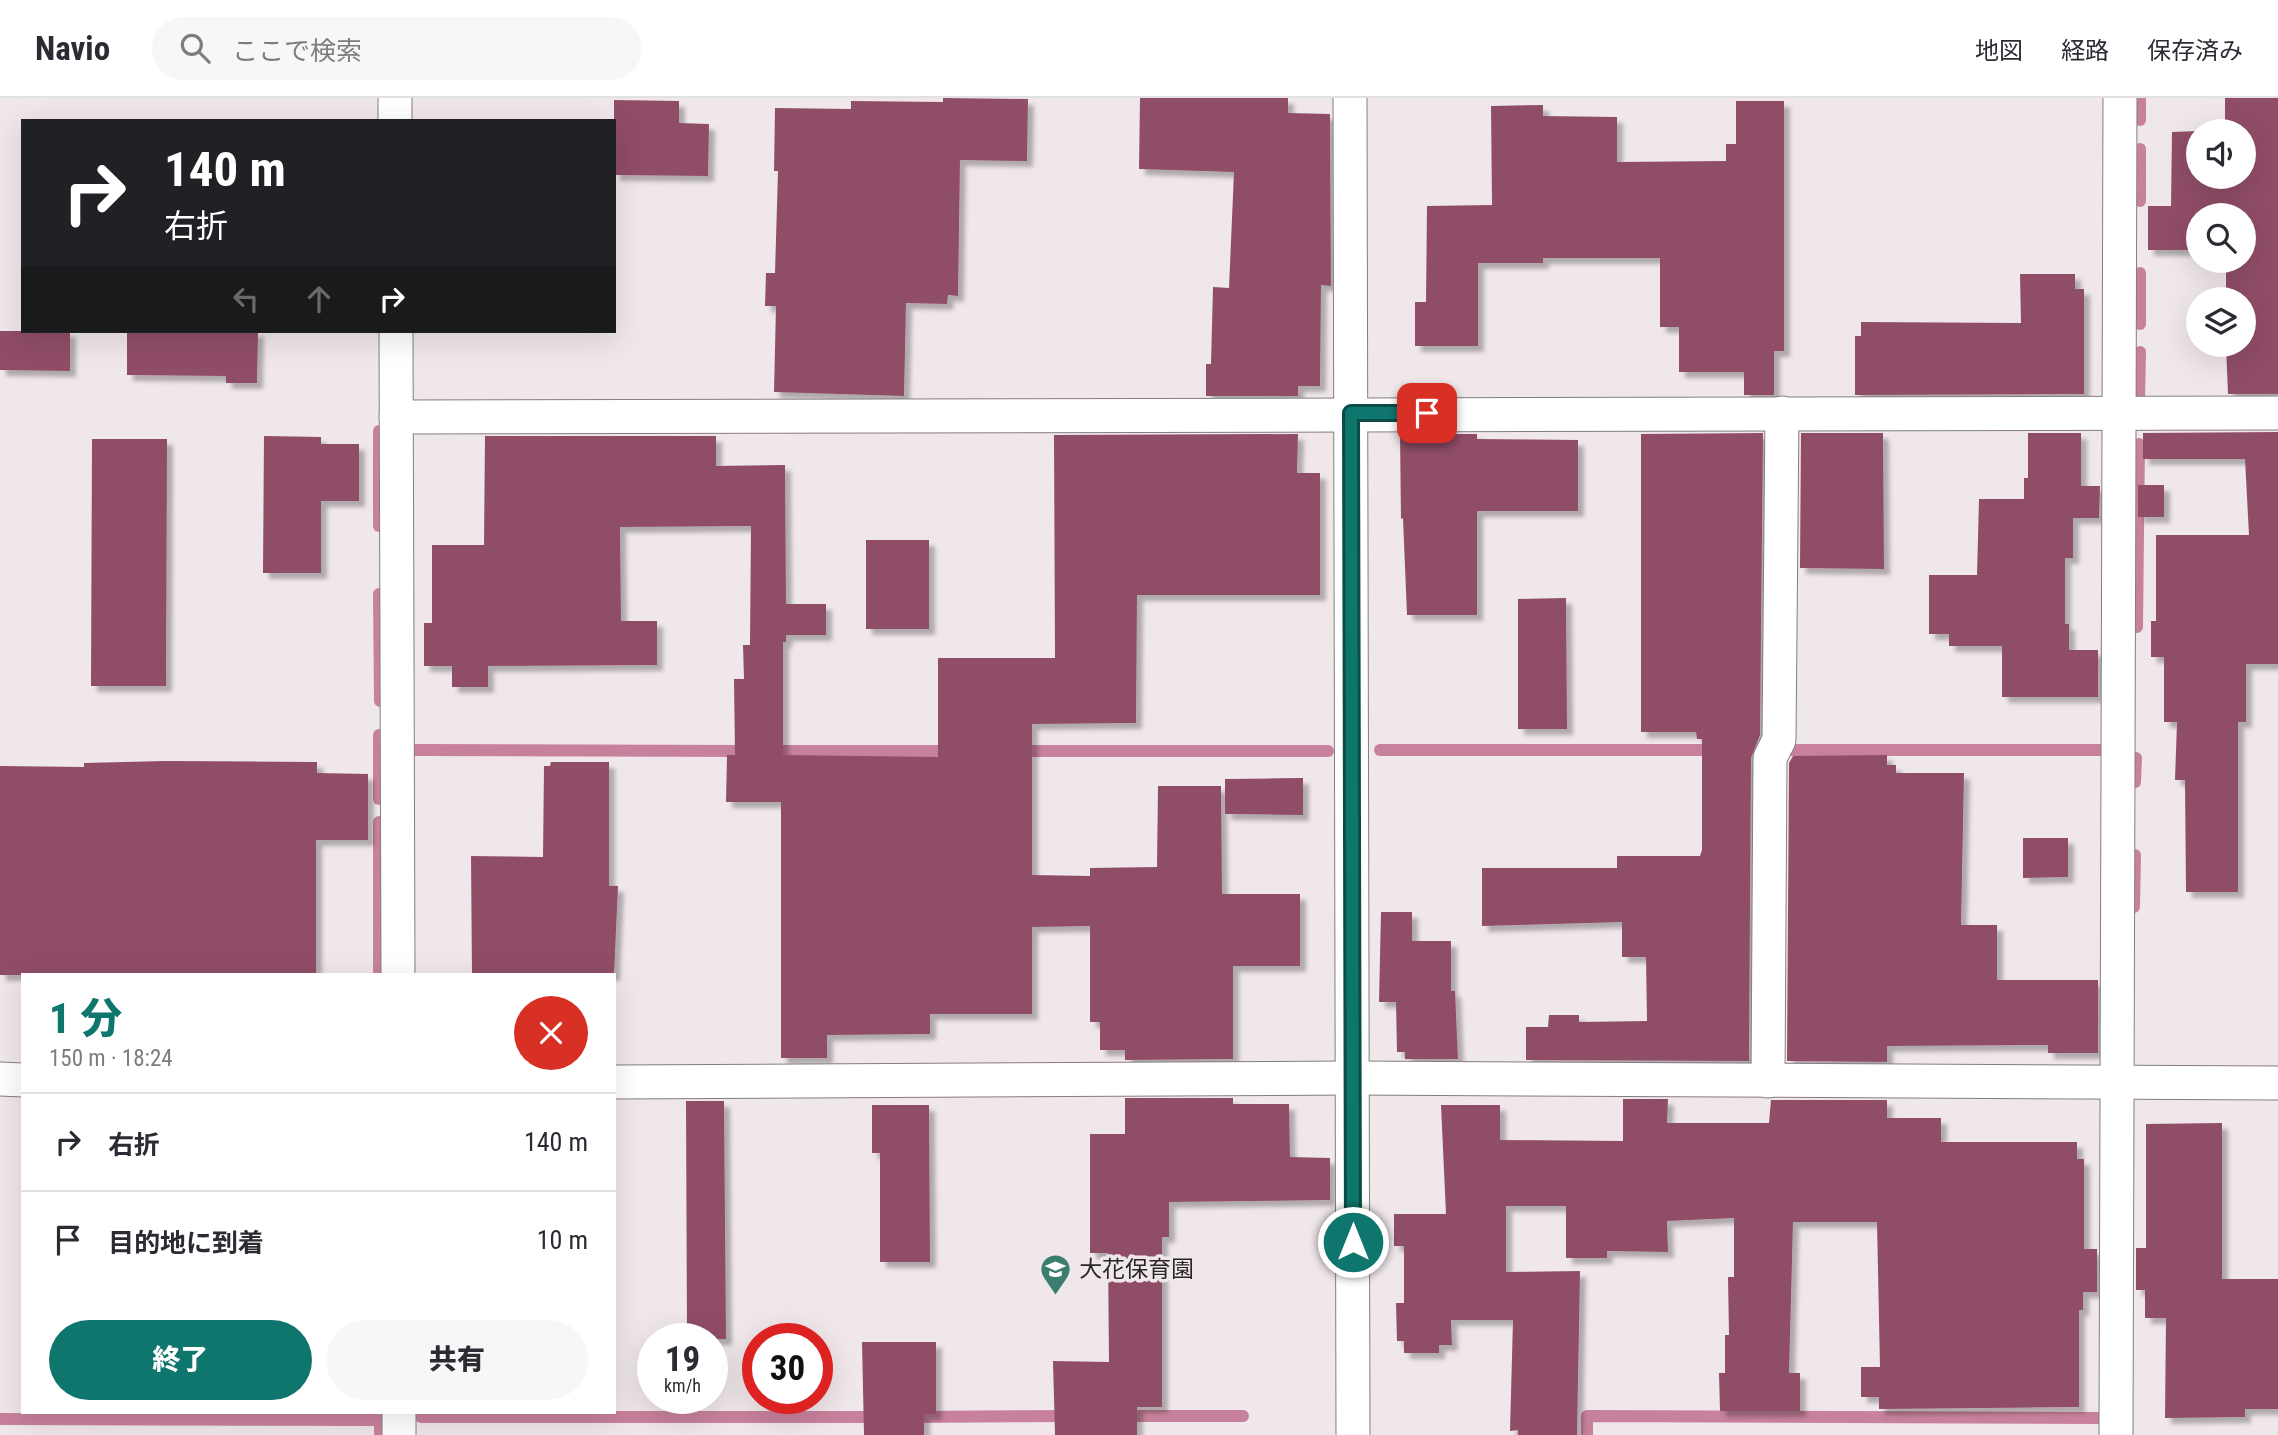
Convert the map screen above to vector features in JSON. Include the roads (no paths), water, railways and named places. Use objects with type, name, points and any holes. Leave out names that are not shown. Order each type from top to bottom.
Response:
[{"type":"street","points":[[396,98],[396,119]]},
{"type":"street","points":[[1350,98],[1353,1435]]},
{"type":"street","points":[[2116,1435],[2120,98]]},
{"type":"street","points":[[396,333],[398,973]]},
{"type":"street","points":[[1768,1081],[1770,758],[1779,740],[1782,413]]},
{"type":"street","points":[[396,417],[2278,413]]},
{"type":"street","points":[[616,1082],[1352,1078],[2278,1083]]},
{"type":"street","points":[[0,1079],[21,1080]]},
{"type":"street","points":[[399,1414],[399,1435]]},
{"type":"waterway","points":[[2140,98],[2140,120]]},
{"type":"waterway","points":[[2140,149],[2140,201]]},
{"type":"waterway","points":[[2140,273],[2140,324]]},
{"type":"waterway","points":[[2139,401],[2140,352]]},
{"type":"waterway","points":[[379,431],[379,526]]},
{"type":"waterway","points":[[2137,627],[2139,444]]},
{"type":"waterway","points":[[379,594],[380,701]]},
{"type":"waterway","points":[[379,735],[379,799]]},
{"type":"waterway","points":[[415,750],[750,751]]},
{"type":"waterway","points":[[1380,750],[1717,750]]},
{"type":"waterway","points":[[1781,750],[2103,750]]},
{"type":"waterway","points":[[768,751],[953,751]]},
{"type":"waterway","points":[[1017,751],[1328,751]]},
{"type":"waterway","points":[[2135,782],[2136,758]]},
{"type":"waterway","points":[[379,822],[379,973]]},
{"type":"waterway","points":[[2134,907],[2135,855]]},
{"type":"waterway","points":[[380,1414],[380,1435]]},
{"type":"waterway","points":[[907,1417],[1071,1416]]},
{"type":"waterway","points":[[1121,1416],[1243,1416]]},
{"type":"waterway","points":[[1587,1435],[1587,1416],[2104,1418]]},
{"type":"waterway","points":[[421,1417],[879,1417]]},
{"type":"waterway","points":[[0,1419],[380,1420]]},
{"type":"place","name":"大花保育園","points":[[1056,1296]]}]
